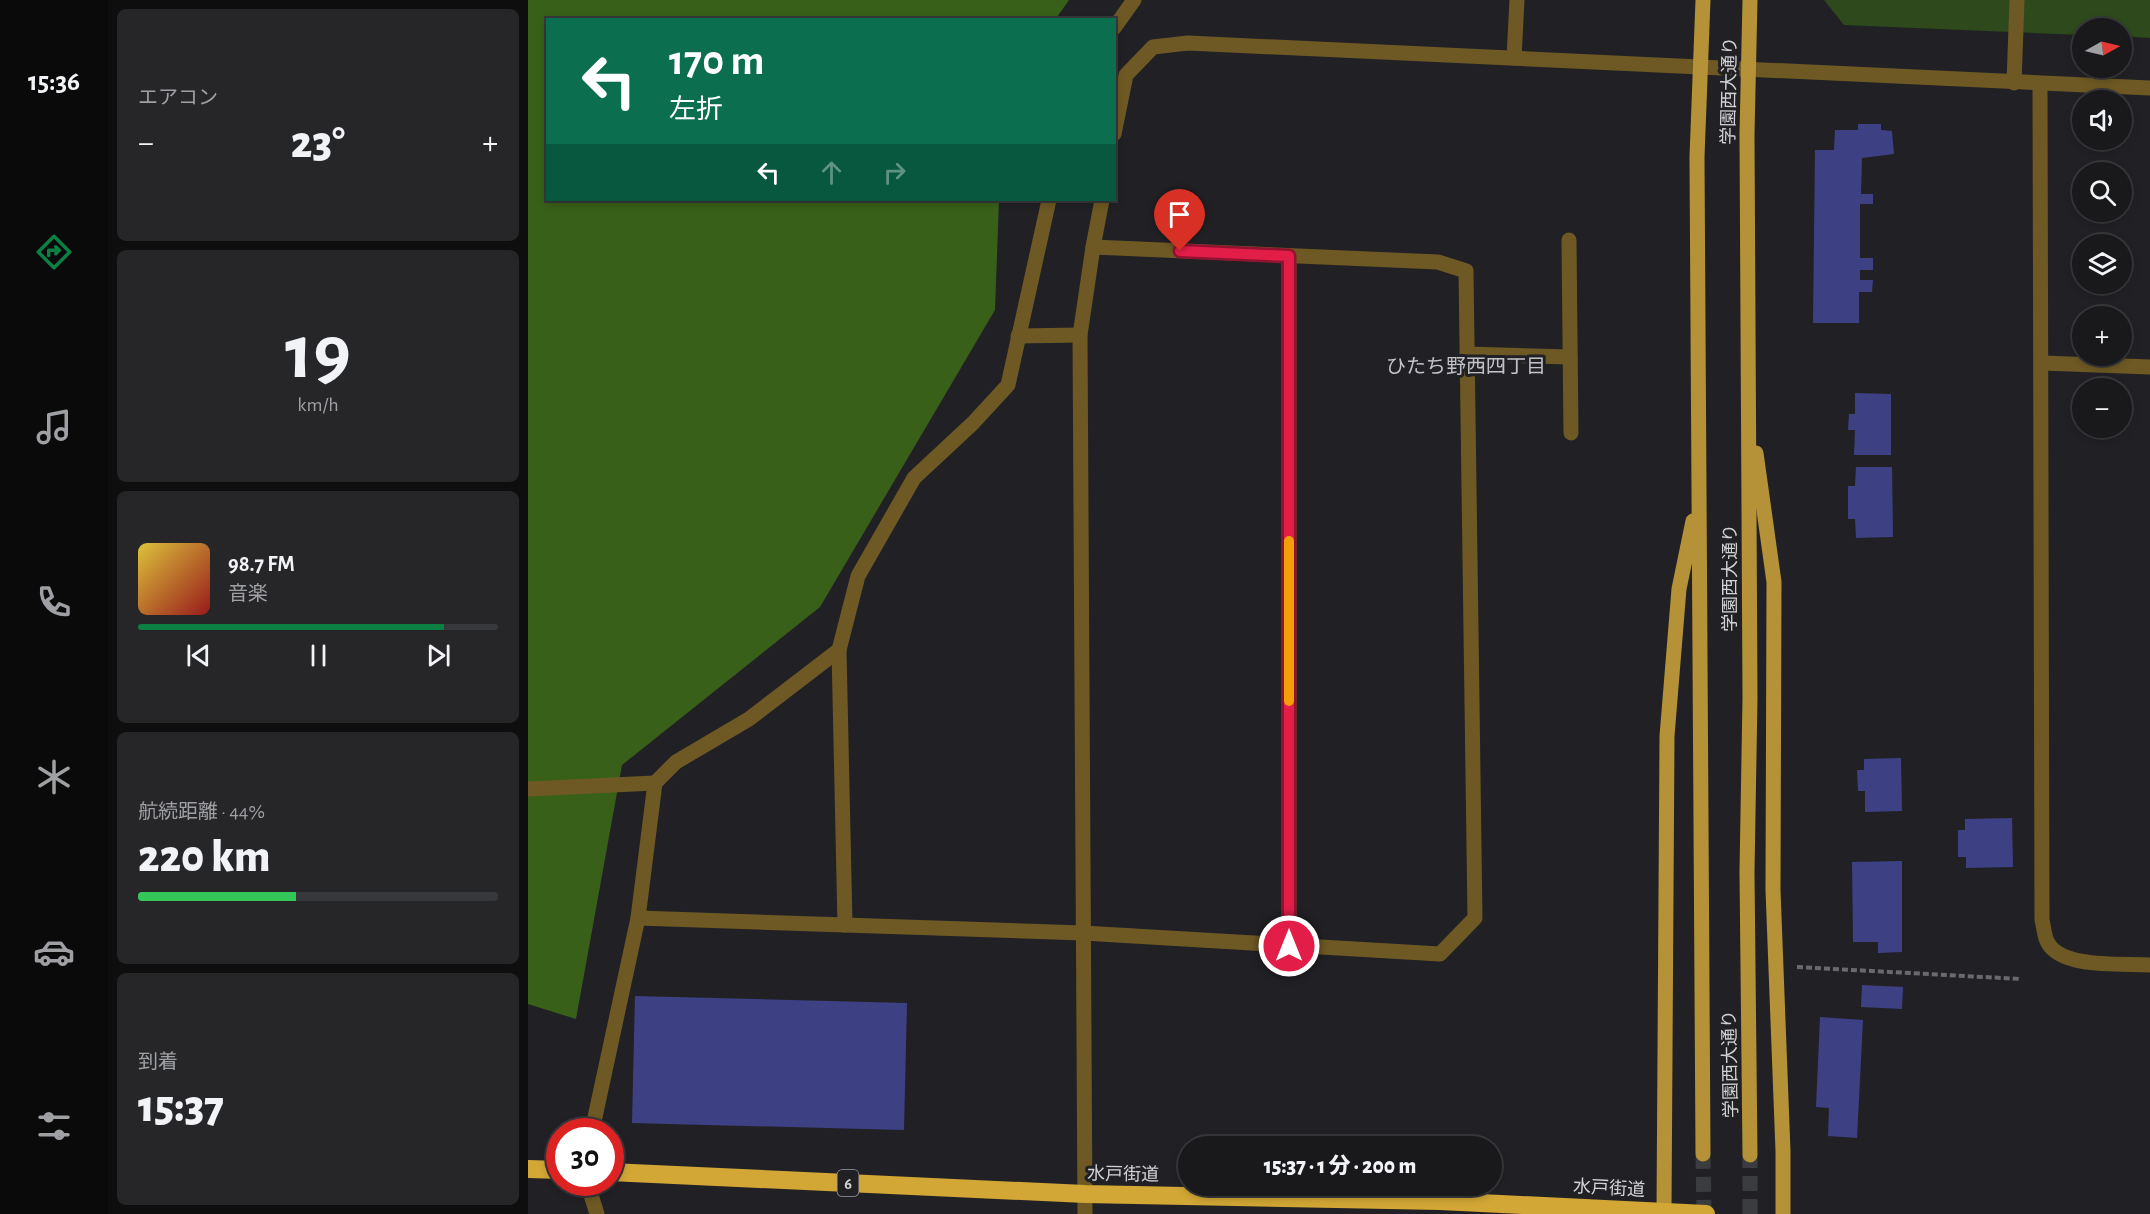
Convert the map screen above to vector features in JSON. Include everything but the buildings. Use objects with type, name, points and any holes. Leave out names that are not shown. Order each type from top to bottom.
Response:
[{"type":"highway","points":[[528,1169],[546,1170]]},
{"type":"highway","name":"水戸街道","points":[[624,1173],[1085,1194],[1440,1201],[1706,1214]]},
{"type":"main road","name":"学園西大通り","points":[[1703,0],[1698,149],[1703,1154]]},
{"type":"main road","name":"学園西大通り","points":[[1750,0],[1748,69],[1750,698],[1747,872],[1750,1155]]},
{"type":"main road","points":[[1748,390],[1774,582],[1773,912],[1783,1214]]},
{"type":"main road","points":[[1664,1213],[1667,736],[1679,589],[1700,491]]},
{"type":"street","points":[[1116,25],[1134,0]]},
{"type":"street","points":[[1514,58],[1517,0]]},
{"type":"street","points":[[2014,83],[2017,0]]},
{"type":"street","points":[[1116,124],[1126,75],[1153,47],[1188,43],[2150,88]]},
{"type":"street","points":[[2040,84],[2043,920],[2048,943],[2059,956],[2079,961],[2150,964]]},
{"type":"street","points":[[844,925],[839,650],[858,576],[914,478],[973,423],[1008,385],[1049,201]]},
{"type":"street","points":[[1085,1214],[1080,335],[1102,201]]},
{"type":"street","points":[[1569,240],[1571,433]]},
{"type":"street","points":[[638,918],[1083,933],[1440,954],[1475,918],[1466,271],[1438,262],[1093,247]]},
{"type":"street","points":[[1289,256],[1289,946]]},
{"type":"street","points":[[1018,336],[1080,335]]},
{"type":"street","points":[[1467,354],[1570,357]]},
{"type":"street","points":[[2042,363],[2150,367]]},
{"type":"street","points":[[595,1118],[638,918],[656,783],[676,762],[749,719],[839,650]]},
{"type":"street","points":[[528,789],[656,783]]},
{"type":"street","points":[[591,1196],[597,1214]]},
{"type":"path","points":[[1795,967],[2021,979]]},
{"type":"green space","points":[[528,0],[1069,0],[1056,18],[546,18],[546,201],[999,201],[995,310],[820,607],[622,765],[576,1019],[528,1004]]},
{"type":"green space","points":[[1824,0],[2150,0],[2150,38],[2132,37],[2132,18],[2072,18],[2072,35],[1844,25]]},
{"type":"tunnel","points":[[1703,1154],[1704,1214]]},
{"type":"tunnel","points":[[1750,1155],[1750,1214]]},
{"type":"slow traffic","points":[[1289,541],[1289,701]]},
{"type":"district","name":"ひたち野西四丁目","points":[[1466,366]]},
{"type":"route","points":[[1180,251],[1289,256],[1289,946]]}]
